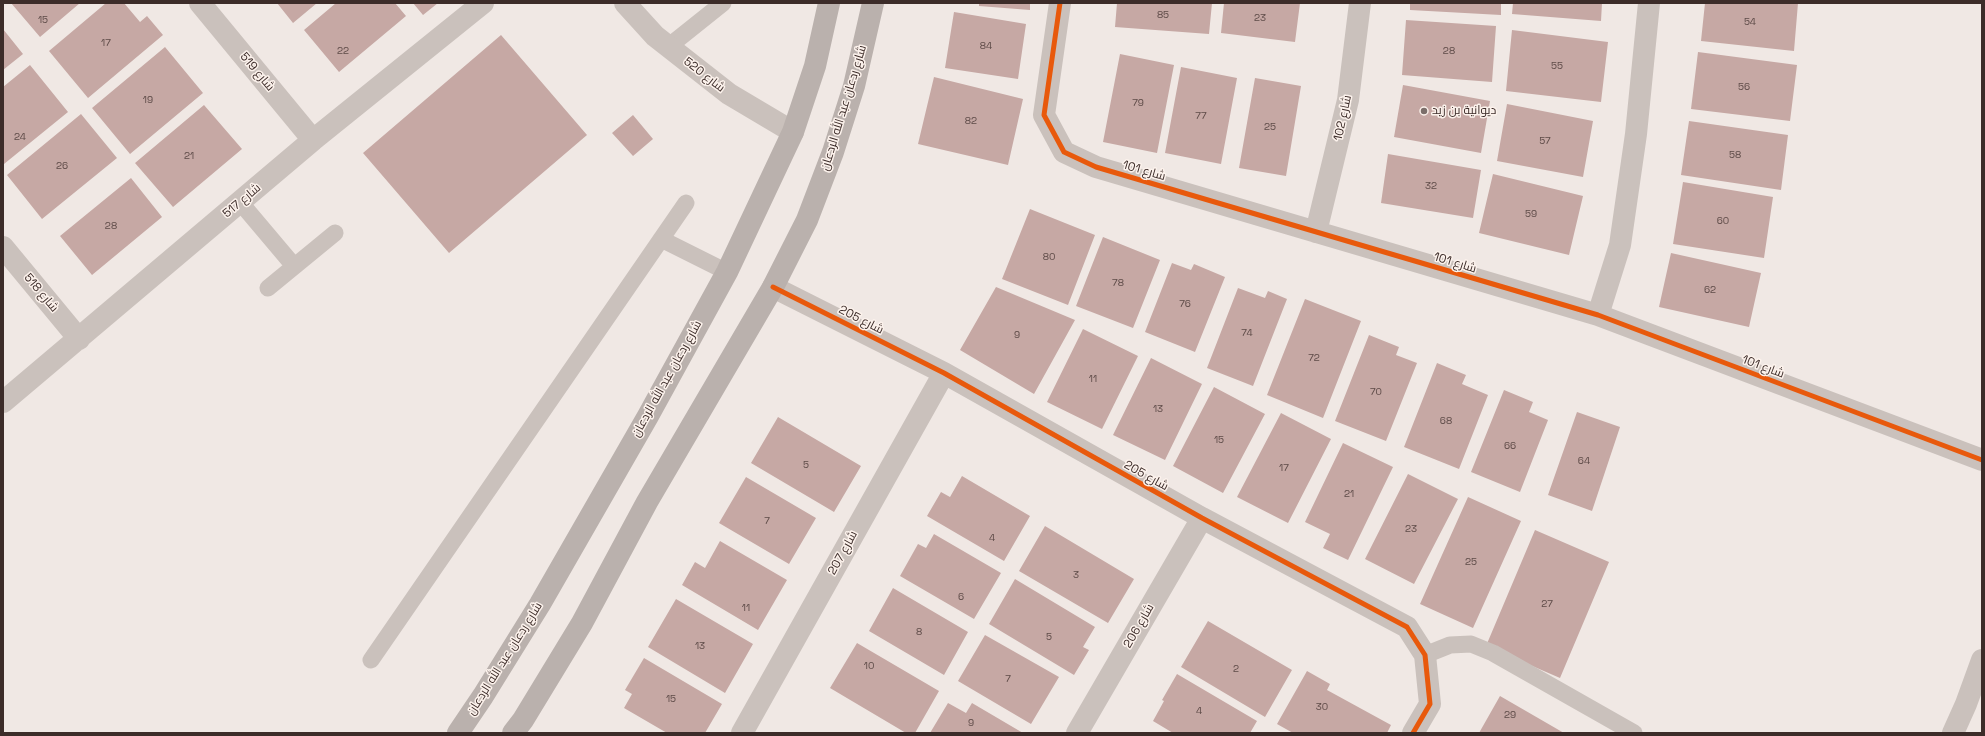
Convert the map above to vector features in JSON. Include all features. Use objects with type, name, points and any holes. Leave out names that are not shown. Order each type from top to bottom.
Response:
[{"type":"street","name":"شارع 519","points":[[200,3],[313,140]]},
{"type":"street","name":"شارع 517","points":[[3,402],[313,140],[483,3]]},
{"type":"street","name":"شارع 520","points":[[625,3],[655,36],[729,94],[793,132]]},
{"type":"street","name":"شارع ردعان عبد الله الردعان","points":[[458,733],[483,696],[540,604],[648,416],[726,272],[793,132],[815,66],[829,3]]},
{"type":"street","name":"شارع ردعان عبد الله الردعان","points":[[513,733],[523,720],[582,623],[647,502],[773,287],[807,220],[833,152],[854,86],[873,3]]},
{"type":"street","name":"شارع 101","points":[[1060,3],[1044,115],[1064,152],[1096,167],[1598,315],[1982,460]]},
{"type":"street","name":"شارع 102","points":[[1316,232],[1348,100],[1360,3]]},
{"type":"street","points":[[1598,315],[1620,245],[1636,134],[1649,3]]},
{"type":"street","name":"شارع 518","points":[[3,247],[79,339]]},
{"type":"street","name":"شارع 205","points":[[773,287],[944,373],[1202,518],[1407,627],[1425,655],[1430,704],[1413,733]]},
{"type":"street","name":"شارع 207","points":[[742,733],[944,373]]},
{"type":"street","name":"شارع 206","points":[[1077,733],[1202,518]]},
{"type":"street","points":[[1953,733],[1966,704],[1982,660]]},
{"type":"lane","points":[[668,47],[723,3]]},
{"type":"lane","points":[[240,202],[294,266]]},
{"type":"lane","points":[[371,660],[686,203]]},
{"type":"lane","points":[[268,288],[335,233]]},
{"type":"lane","points":[[661,239],[726,272]]},
{"type":"lane","points":[[1425,655],[1450,645],[1471,644],[1493,653],[1634,733]]},
{"type":"building","points":[[11,3],[80,3],[40,37]]},
{"type":"building","points":[[106,3],[124,3],[140,22],[147,16],[163,35],[88,98],[49,51]]},
{"type":"building","points":[[277,3],[317,3],[293,23]]},
{"type":"building","points":[[336,3],[395,3],[406,16],[339,72],[304,30]]},
{"type":"building","points":[[413,3],[438,3],[423,15]]},
{"type":"building","points":[[979,3],[1030,3],[1030,10],[979,6]]},
{"type":"building","points":[[1117,3],[1212,3],[1209,34],[1115,27]]},
{"type":"building","points":[[1224,3],[1300,3],[1295,42],[1221,33]]},
{"type":"building","points":[[1410,3],[1501,3],[1501,15],[1410,10]]},
{"type":"building","points":[[1513,3],[1602,3],[1601,21],[1512,14]]},
{"type":"building","points":[[1705,3],[1798,3],[1794,51],[1701,41]]},
{"type":"building","points":[[954,12],[1026,24],[1018,79],[945,68]]},
{"type":"building","points":[[1406,20],[1496,26],[1492,82],[1402,75]]},
{"type":"building","points":[[3,29],[23,54],[3,70]]},
{"type":"building","points":[[1512,30],[1608,42],[1601,102],[1506,91]]},
{"type":"building","points":[[501,35],[587,135],[449,253],[363,153]]},
{"type":"building","points":[[165,47],[203,93],[130,154],[92,108]]},
{"type":"building","points":[[1698,52],[1797,65],[1790,121],[1691,109]]},
{"type":"building","points":[[1120,54],[1174,65],[1157,153],[1103,142]]},
{"type":"building","points":[[30,65],[68,112],[4,164],[3,87]]},
{"type":"building","points":[[1181,67],[1237,78],[1221,164],[1165,153]]},
{"type":"building","points":[[934,77],[1023,99],[1008,165],[918,144]]},
{"type":"building","points":[[1255,78],[1301,86],[1286,176],[1239,168]]},
{"type":"building","points":[[1403,85],[1490,101],[1481,153],[1394,137]]},
{"type":"building","points":[[1507,104],[1593,121],[1583,177],[1497,161]]},
{"type":"building","points":[[204,105],[242,149],[173,207],[135,163]]},
{"type":"building","points":[[81,114],[117,158],[42,219],[7,175]]},
{"type":"building","points":[[633,115],[653,139],[633,156],[612,133]]},
{"type":"building","points":[[1689,121],[1788,135],[1781,190],[1681,175]]},
{"type":"building","points":[[1388,154],[1481,170],[1473,218],[1381,203]]},
{"type":"building","points":[[1493,174],[1583,196],[1569,255],[1479,233]]},
{"type":"building","points":[[131,178],[162,217],[92,275],[60,236]]},
{"type":"building","points":[[1683,182],[1773,197],[1764,258],[1673,244]]},
{"type":"building","points":[[1030,209],[1095,235],[1068,305],[1002,279]]},
{"type":"building","points":[[1103,237],[1160,260],[1133,328],[1076,306]]},
{"type":"building","points":[[1671,253],[1761,273],[1749,327],[1659,307]]},
{"type":"building","points":[[1172,263],[1191,270],[1194,264],[1225,277],[1195,352],[1145,332]]},
{"type":"building","points":[[996,287],[1075,320],[1034,394],[960,350]]},
{"type":"building","points":[[1238,288],[1265,298],[1268,291],[1287,299],[1253,386],[1207,368]]},
{"type":"building","points":[[1305,299],[1361,321],[1323,418],[1267,395]]},
{"type":"building","points":[[1083,329],[1138,356],[1102,429],[1047,402]]},
{"type":"building","points":[[1369,335],[1399,347],[1396,355],[1417,363],[1386,441],[1335,421]]},
{"type":"building","points":[[1151,358],[1202,384],[1165,460],[1113,435]]},
{"type":"building","points":[[1437,363],[1466,375],[1462,384],[1488,395],[1459,469],[1404,447]]},
{"type":"building","points":[[1214,387],[1265,414],[1223,493],[1173,466]]},
{"type":"building","points":[[1504,390],[1533,402],[1529,412],[1548,420],[1520,492],[1471,472]]},
{"type":"building","points":[[1577,412],[1620,427],[1592,511],[1548,495]]},
{"type":"building","points":[[1281,413],[1331,439],[1288,523],[1237,497]]},
{"type":"building","points":[[778,417],[861,466],[834,512],[751,463]]},
{"type":"building","points":[[1343,443],[1393,467],[1348,560],[1323,548],[1330,534],[1305,522]]},
{"type":"building","points":[[1408,474],[1458,499],[1414,584],[1365,559]]},
{"type":"building","points":[[962,476],[1030,516],[1004,561],[927,516],[941,492],[950,497]]},
{"type":"building","points":[[746,477],[816,518],[789,564],[719,523]]},
{"type":"building","points":[[1468,497],[1521,521],[1473,628],[1420,604]]},
{"type":"building","points":[[1045,526],[1134,579],[1108,623],[1019,571]]},
{"type":"building","points":[[1535,530],[1609,562],[1560,678],[1486,646]]},
{"type":"building","points":[[934,534],[1001,573],[974,619],[900,576],[918,544],[926,548]]},
{"type":"building","points":[[720,541],[787,580],[758,630],[682,585],[695,562],[705,568]]},
{"type":"building","points":[[1015,579],[1095,627],[1083,647],[1089,650],[1074,675],[989,624]]},
{"type":"building","points":[[893,588],[968,632],[944,675],[869,631]]},
{"type":"building","points":[[676,599],[753,644],[725,693],[648,647]]},
{"type":"building","points":[[1208,621],[1292,670],[1265,717],[1181,667]]},
{"type":"building","points":[[985,635],[1059,677],[1031,724],[958,681]]},
{"type":"building","points":[[857,643],[939,691],[915,733],[906,733],[830,688]]},
{"type":"building","points":[[644,658],[722,704],[705,733],[667,733],[624,708],[632,694],[625,690]]},
{"type":"building","points":[[1307,671],[1330,684],[1327,690],[1391,725],[1387,733],[1293,733],[1277,724]]},
{"type":"building","points":[[1177,674],[1257,721],[1250,733],[1173,733],[1153,721],[1164,701],[1162,700]]},
{"type":"building","points":[[1500,696],[1564,733],[1479,733]]},
{"type":"building","points":[[948,703],[966,713],[972,703],[1023,733],[930,733]]},
{"type":"cycle path","points":[[1060,3],[1044,115],[1064,152],[1096,167],[1598,315],[1982,460]]},
{"type":"cycle path","points":[[773,287],[944,373],[1202,518],[1407,627],[1425,655],[1430,704],[1413,733]]},
{"type":"place","name":"ديوانية بن زيد","points":[[1424,111]]}]
